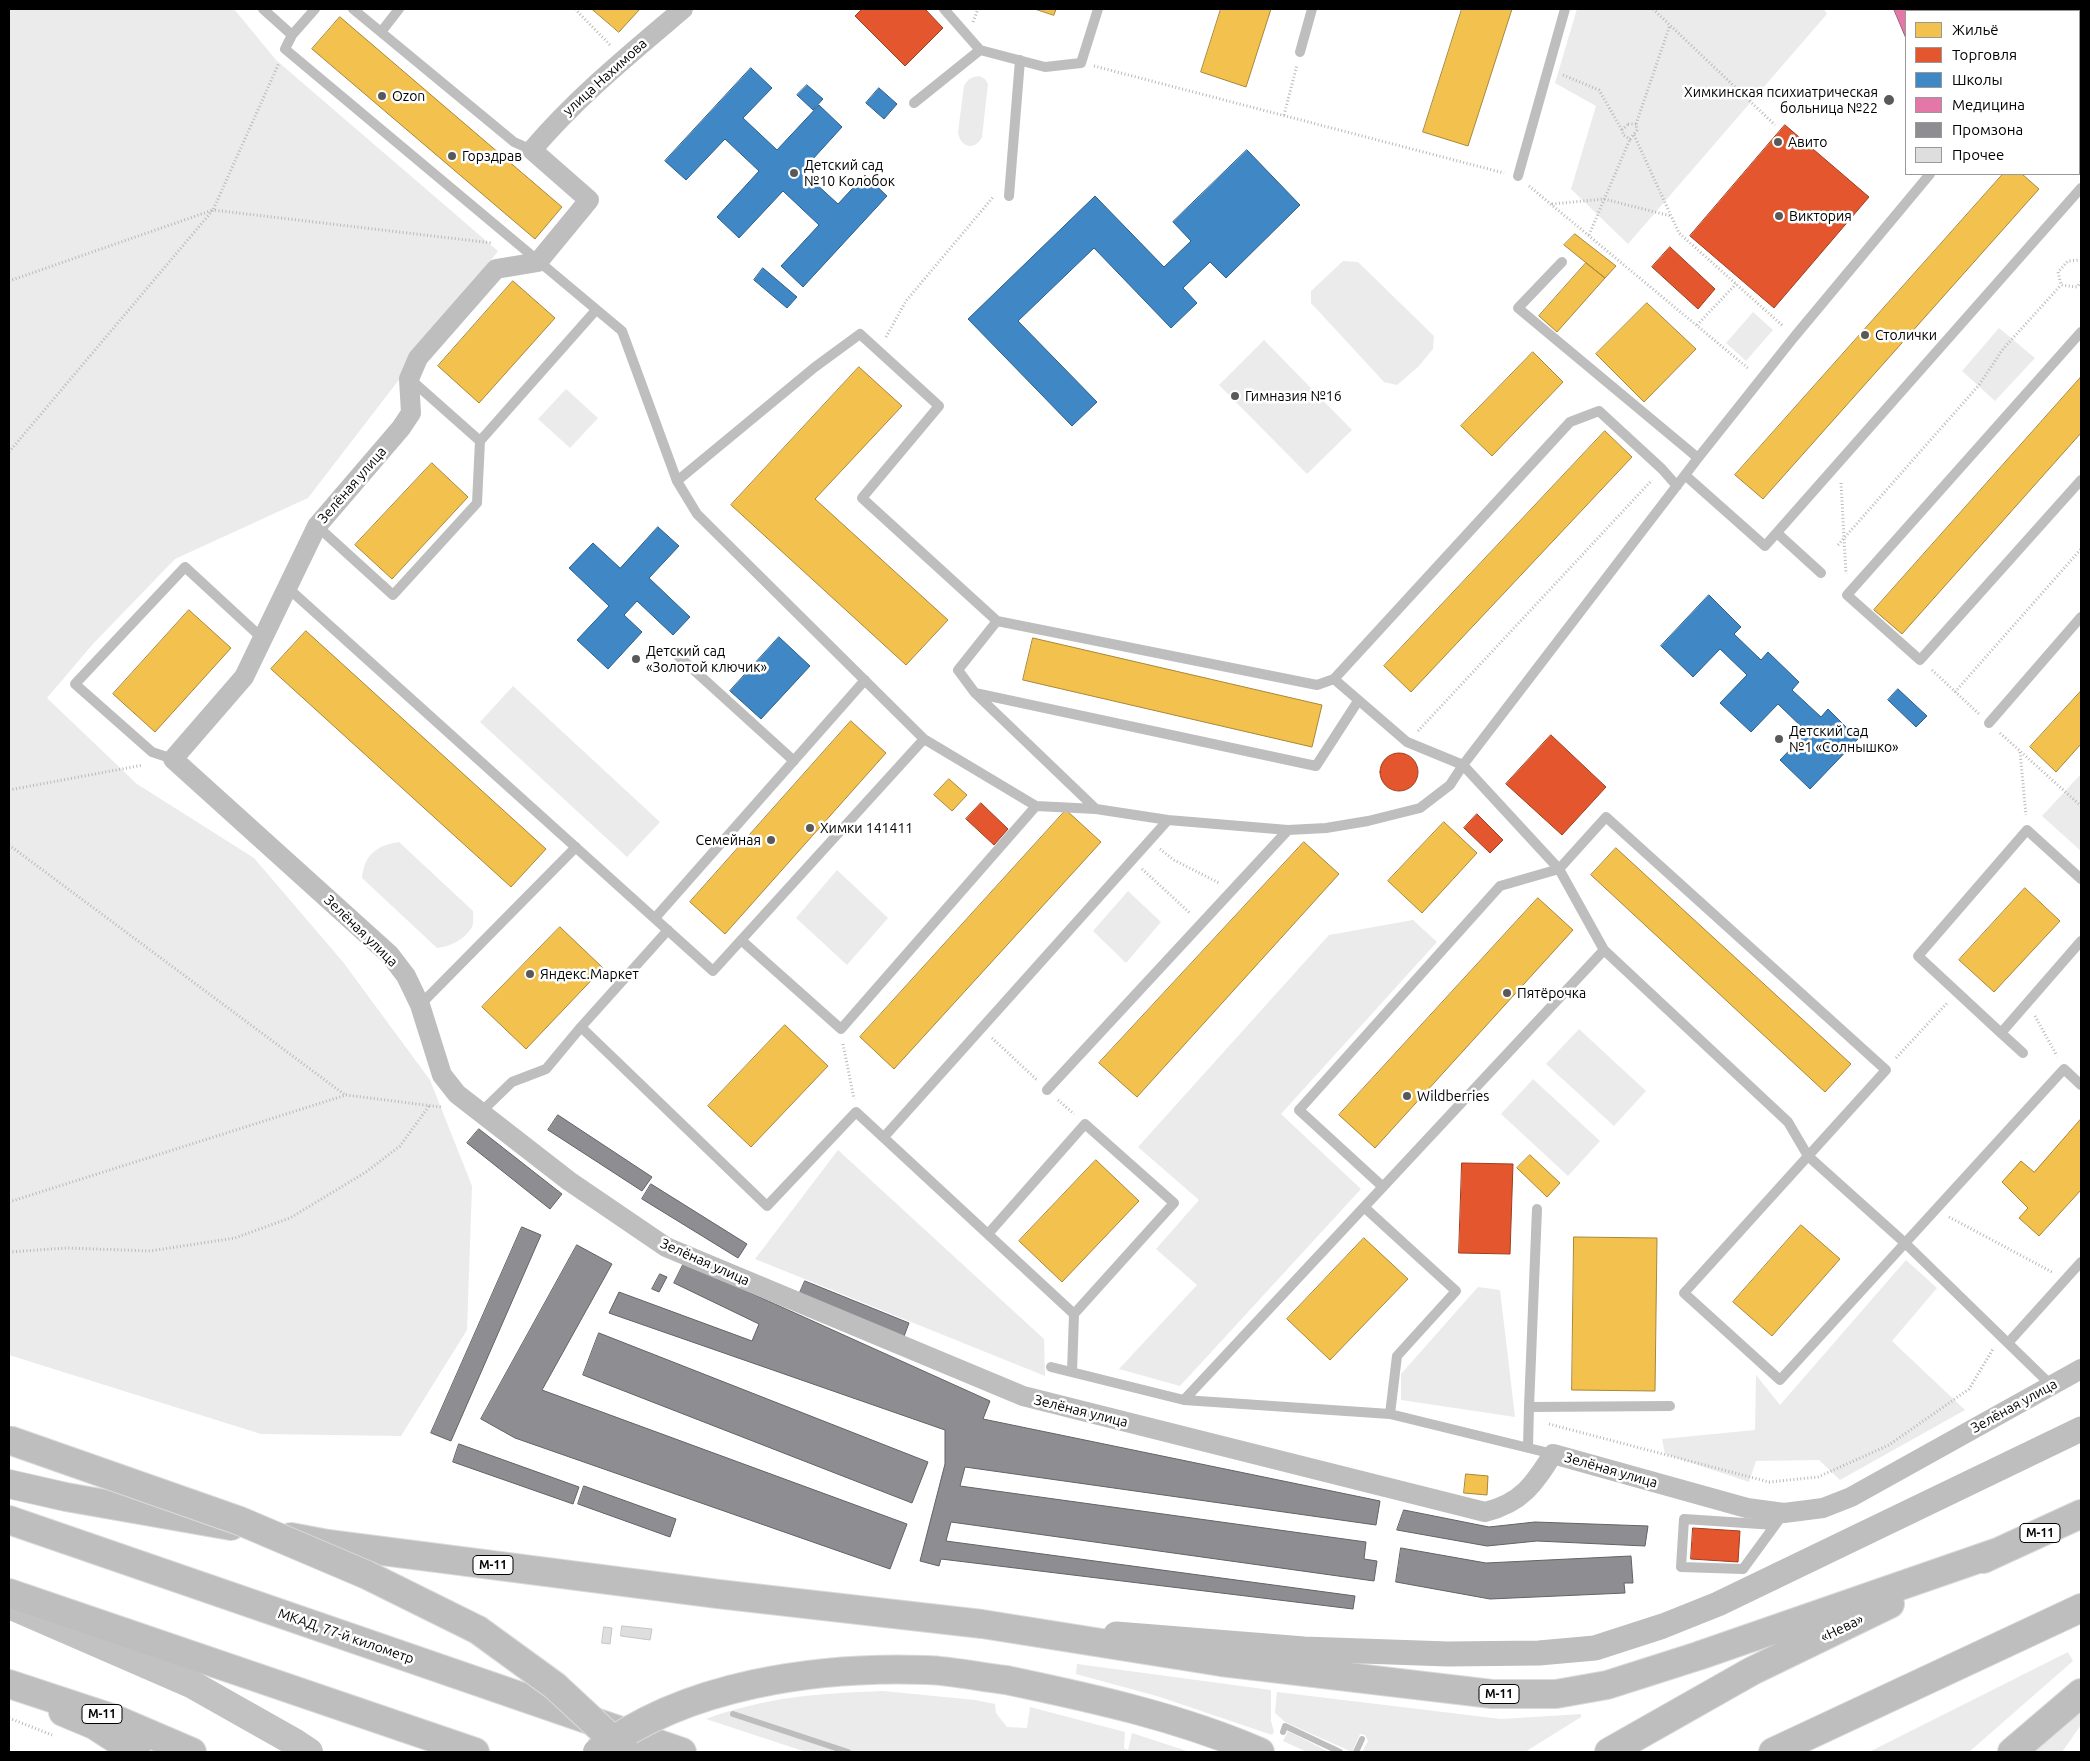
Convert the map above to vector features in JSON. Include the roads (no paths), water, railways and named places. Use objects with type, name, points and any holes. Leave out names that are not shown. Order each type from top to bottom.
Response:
[{"type":"main road","points":[[9,1440],[240,1521],[367,1575],[478,1630],[555,1686],[626,1752]]},
{"type":"main road","name":"М-11","points":[[9,1484],[66,1497],[328,1544],[718,1594],[982,1624],[1231,1663],[1492,1694],[1556,1694],[1607,1685],[1998,1552]]},
{"type":"main road","name":"«Нева»","points":[[1609,1752],[1752,1671],[2081,1514]]},
{"type":"main road","name":"МКАД, 77-й километр","points":[[9,1520],[682,1752]]},
{"type":"main road","points":[[9,1593],[476,1752]]},
{"type":"main road","points":[[9,1604],[193,1686],[309,1752]]},
{"type":"main road","points":[[1774,1752],[2081,1608]]},
{"type":"main road","points":[[598,1752],[660,1715],[725,1692],[780,1678],[841,1670],[928,1670],[1006,1680],[1097,1699],[1174,1722],[1260,1752]]},
{"type":"main road","name":"М-11","points":[[9,1684],[115,1719],[192,1752]]},
{"type":"main road","points":[[9,1688],[94,1725],[136,1752]]},
{"type":"main road","points":[[2012,1752],[2081,1694]]},
{"type":"street","name":"улица Нахимова","points":[[532,150],[558,119],[683,9]]},
{"type":"street","points":[[532,150],[589,200],[538,262]]},
{"type":"street","name":"Зелёная улица","points":[[538,262],[496,269],[418,358],[409,379],[411,413],[401,428],[317,526],[244,677],[173,759],[390,955],[406,976],[420,1006],[442,1075],[457,1094],[569,1181],[666,1247],[1023,1396],[1485,1512],[1503,1508],[1532,1487],[1553,1454],[1780,1519],[1823,1508],[1851,1497],[2081,1369]]},
{"type":"street","name":"М-11","points":[[982,1624],[1314,1649],[1448,1654],[1539,1653],[1595,1648],[1662,1626],[1718,1604],[2081,1429]]},
{"type":"lane","points":[[263,9],[292,35]]},
{"type":"lane","points":[[315,9],[292,35],[285,49],[622,331],[677,482],[698,514],[924,739],[1036,806],[1096,809],[1168,820],[1288,830],[1326,828],[1368,821],[1420,808],[1450,785],[1463,765],[1698,458],[1795,336],[1929,175]]},
{"type":"lane","points":[[353,9],[514,142],[532,150]]},
{"type":"lane","points":[[381,32],[398,9]]},
{"type":"lane","points":[[944,9],[980,50],[1045,67],[1081,62],[1098,9]]},
{"type":"lane","points":[[1300,52],[1312,9]]},
{"type":"lane","points":[[1518,176],[1565,9]]},
{"type":"lane","points":[[914,103],[980,50]]},
{"type":"lane","points":[[1010,191],[1020,60]]},
{"type":"lane","points":[[1685,475],[1766,546],[2081,188]]},
{"type":"lane","points":[[1562,262],[1518,308],[1698,458]]},
{"type":"lane","points":[[317,526],[393,595],[477,503],[480,441],[596,310]]},
{"type":"lane","points":[[2081,332],[1847,595],[1920,660],[2081,480]]},
{"type":"lane","points":[[677,482],[814,367],[860,334],[939,406],[862,498],[998,621],[1317,685],[1334,679],[1570,422],[1598,411],[1662,469],[1677,486]]},
{"type":"lane","points":[[409,379],[480,441]]},
{"type":"lane","points":[[1777,533],[1821,573]]},
{"type":"lane","points":[[173,759],[152,752],[76,684],[185,568],[263,639]]},
{"type":"lane","points":[[288,588],[713,971],[924,739]]},
{"type":"lane","points":[[1989,723],[2081,617]]},
{"type":"lane","points":[[998,621],[958,670],[975,693],[1096,809]]},
{"type":"lane","points":[[675,653],[794,761]]},
{"type":"lane","points":[[1334,679],[1407,742],[1463,765],[1559,870],[1604,950],[1788,1122],[1808,1156],[1905,1243],[2052,1385]]},
{"type":"lane","points":[[655,918],[865,680]]},
{"type":"lane","points":[[975,693],[1316,766],[1358,701]]},
{"type":"lane","points":[[741,940],[840,1029],[1036,806]]},
{"type":"lane","points":[[1384,1187],[1299,1110],[1500,886],[1559,870],[1606,817],[1886,1070],[1684,1293],[1780,1380],[2064,1069],[2081,1085]]},
{"type":"lane","points":[[884,1137],[1168,820]]},
{"type":"lane","points":[[1047,1090],[1288,830]]},
{"type":"lane","points":[[2023,1053],[1918,956],[2028,830],[2081,879]]},
{"type":"lane","points":[[420,1006],[576,847]]},
{"type":"lane","points":[[480,1113],[512,1082],[546,1069],[668,930]]},
{"type":"lane","points":[[2001,1033],[2081,941]]},
{"type":"lane","points":[[1184,1400],[1604,950]]},
{"type":"lane","points":[[581,1027],[767,1206],[856,1112],[1074,1314]]},
{"type":"lane","points":[[988,1234],[1085,1124],[1174,1203],[1074,1314],[1072,1372]]},
{"type":"lane","points":[[1364,1207],[1456,1291],[1396,1356],[1390,1414]]},
{"type":"lane","points":[[1528,1447],[1537,1209]]},
{"type":"lane","points":[[2004,1339],[2081,1262]]},
{"type":"lane","points":[[1051,1367],[1184,1400],[1390,1414],[1553,1454]]},
{"type":"lane","points":[[1530,1407],[1670,1406]]},
{"type":"lane","points":[[1684,1519],[1780,1519],[1743,1569],[1681,1567],[1684,1519]]},
{"type":"waterway","points":[[733,1714],[848,1752]]},
{"type":"waterway","points":[[1283,1732],[1285,1726],[1340,1752]]},
{"type":"waterway","points":[[1356,1752],[1362,1739]]},
{"type":"place","name":"Ozon","points":[[382,96]]},
{"type":"place","name":"Химкинская психиатрическая больница №22","points":[[1889,100]]},
{"type":"place","name":"Авито","points":[[1778,142]]},
{"type":"place","name":"Горздрав","points":[[452,156]]},
{"type":"place","name":"Детский сад №10 Колобок","points":[[794,173]]},
{"type":"place","name":"Виктория","points":[[1779,216]]},
{"type":"place","name":"Столички","points":[[1865,335]]},
{"type":"place","name":"Гимназия №16","points":[[1235,396]]},
{"type":"place","name":"Детский сад «Золотой ключик»","points":[[636,659]]},
{"type":"place","name":"Детский сад №1 «Солнышко»","points":[[1779,739]]},
{"type":"place","name":"Химки 141411","points":[[810,828]]},
{"type":"place","name":"Семейная","points":[[771,840]]},
{"type":"place","name":"Яндекс.Маркет","points":[[530,974]]},
{"type":"place","name":"Пятёрочка","points":[[1507,993]]},
{"type":"place","name":"Wildberries","points":[[1407,1096]]}]
